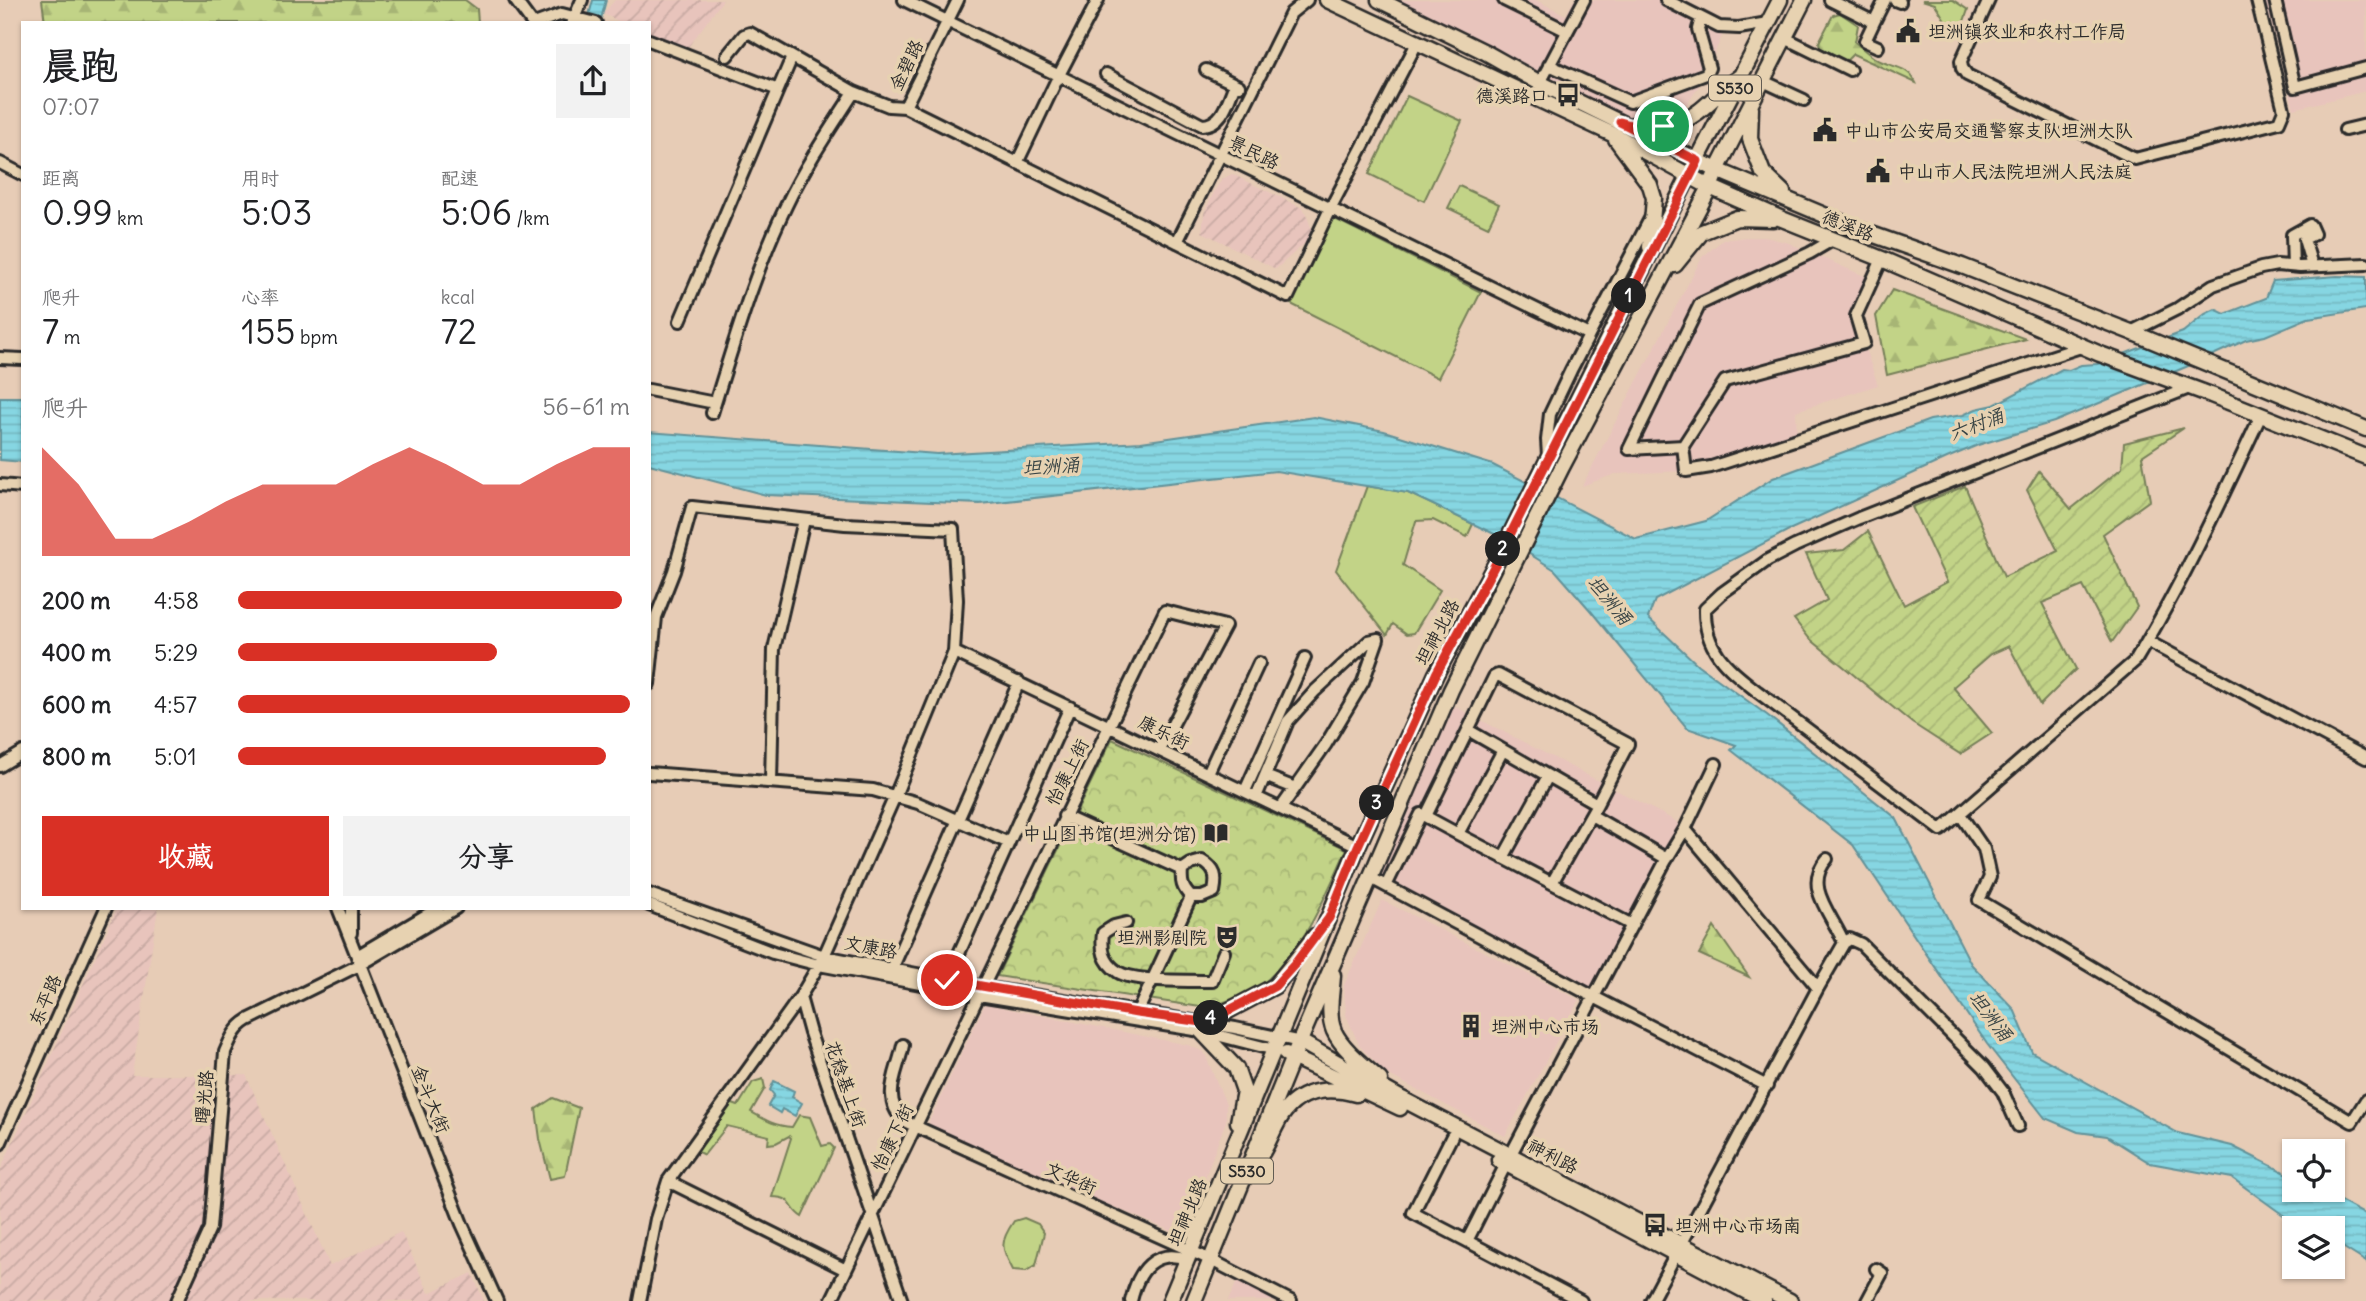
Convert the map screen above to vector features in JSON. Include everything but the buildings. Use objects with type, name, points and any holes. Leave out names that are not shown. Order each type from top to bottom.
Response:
[{"type":"main road","name":"德溪路","points":[[1327,0],[1417,43],[1860,230],[1962,266],[2131,332],[2366,429]]},
{"type":"main road","name":"德溪路","points":[[1380,0],[1485,52],[1540,83],[1710,187],[2100,355],[2366,457]]},
{"type":"main road","name":"坦神北路","points":[[1170,1301],[1358,846],[1436,674],[1497,561],[1780,0]]},
{"type":"main road","name":"S530","points":[[1717,170],[1804,0]]},
{"type":"main road","points":[[1649,257],[1654,198],[1650,185],[1617,129],[1687,121],[1699,114],[1719,92],[1743,74]]},
{"type":"main road","points":[[1751,104],[1750,139],[1763,173],[1788,198]]},
{"type":"main road","points":[[1710,187],[1717,170]]},
{"type":"main road","name":"S530","points":[[1194,1301],[1293,1057],[1451,690],[1562,467],[1710,187]]},
{"type":"main road","points":[[1654,290],[1702,232],[1737,218],[1782,219]]},
{"type":"main road","points":[[1233,1152],[1244,1091],[1236,1068],[1201,1026],[1275,986],[1329,918]]},
{"type":"main road","points":[[1334,960],[1330,1008],[1334,1031],[1398,1102]]},
{"type":"main road","name":"神利路","points":[[1301,1042],[1398,1102],[1679,1249],[1790,1301]]},
{"type":"main road","points":[[1278,1043],[1293,1057],[1398,1102],[1452,1136],[1508,1160]]},
{"type":"main road","points":[[1244,1177],[1267,1147],[1285,1111],[1309,1093],[1337,1089],[1398,1102]]},
{"type":"main road","points":[[1679,1249],[1764,1301]]},
{"type":"street","points":[[515,0],[533,21]]},
{"type":"street","points":[[541,21],[562,14],[573,20],[582,0]]},
{"type":"street","name":"景民路","points":[[904,0],[1589,335]]},
{"type":"street","name":"金碧路","points":[[905,107],[958,0]]},
{"type":"street","points":[[1017,163],[1098,0]]},
{"type":"street","points":[[1177,242],[1291,13],[1307,0]]},
{"type":"street","points":[[1504,0],[1567,31]]},
{"type":"street","points":[[1540,83],[1584,0]]},
{"type":"street","points":[[1666,0],[1719,27],[1739,28],[1768,23]]},
{"type":"street","points":[[1830,0],[1874,22]]},
{"type":"street","points":[[1878,47],[1866,41],[1885,0]]},
{"type":"street","points":[[1989,0],[1961,61],[1967,75],[2135,159],[2279,122],[2284,110],[2257,0]]},
{"type":"street","points":[[2275,0],[2295,88],[2366,68]]},
{"type":"street","points":[[1549,65],[1630,102],[1706,74],[1709,68],[1698,29],[1701,18]]},
{"type":"street","points":[[727,56],[744,35],[750,33],[854,92],[889,106],[905,107],[1288,297],[1330,209],[1417,43]]},
{"type":"street","points":[[1784,38],[1850,71]]},
{"type":"street","points":[[651,41],[778,90]]},
{"type":"street","points":[[680,321],[792,57]]},
{"type":"street","points":[[1206,69],[1251,92]]},
{"type":"street","points":[[1106,74],[1207,125],[1219,118],[1235,84]]},
{"type":"street","points":[[1763,80],[1804,100]]},
{"type":"street","points":[[651,391],[713,408],[746,303],[786,207],[818,146],[854,92]]},
{"type":"street","points":[[1150,120],[1159,102]]},
{"type":"street","points":[[2345,130],[2366,125]]},
{"type":"street","points":[[0,163],[21,174]]},
{"type":"street","points":[[1548,459],[1550,414],[1654,211]]},
{"type":"street","points":[[2293,266],[2292,235],[2310,225],[2314,234],[2304,239],[2312,266]]},
{"type":"street","points":[[1683,446],[1629,449],[1700,304],[1810,253],[1834,239]]},
{"type":"street","points":[[1882,259],[1856,316],[1864,343],[1725,381],[1683,446],[1686,471],[1712,467],[2084,346]]},
{"type":"street","points":[[2131,332],[2177,309],[2213,285],[2262,268],[2277,265],[2366,264]]},
{"type":"street","points":[[0,358],[21,359]]},
{"type":"street","points":[[2182,386],[1859,518],[1768,561],[1705,609],[1704,628],[1718,655],[1730,670],[1941,830],[2136,660],[2222,497],[2261,415]]},
{"type":"street","points":[[0,485],[21,487]]},
{"type":"street","points":[[640,1301],[656,1219],[668,1181],[800,997],[821,960],[895,796],[954,652],[957,600],[953,529],[804,520],[692,507],[674,571],[656,617],[651,665]]},
{"type":"street","points":[[771,782],[774,649],[804,520]]},
{"type":"street","name":"怡康上街","points":[[982,991],[1165,611],[1225,626],[1159,750]]},
{"type":"street","points":[[1256,797],[1289,721],[1315,691],[1369,641],[1378,639],[1363,682],[1326,744],[1281,808]]},
{"type":"street","points":[[2147,641],[2366,758]]},
{"type":"street","name":"康乐街","points":[[954,652],[1358,846]]},
{"type":"street","points":[[1245,791],[1305,658]]},
{"type":"street","points":[[1208,773],[1259,663]]},
{"type":"street","points":[[1426,816],[1494,677],[1498,675],[1628,744],[1552,883]]},
{"type":"street","points":[[892,969],[1019,682]]},
{"type":"street","points":[[947,980],[1070,707]]},
{"type":"street","points":[[1468,730],[1597,804]]},
{"type":"street","points":[[1458,834],[1503,750]]},
{"type":"street","points":[[0,766],[21,753]]},
{"type":"street","points":[[1467,1241],[1685,829],[1716,764]]},
{"type":"street","points":[[651,773],[873,790],[919,803],[1009,843]]},
{"type":"street","points":[[1265,776],[1295,788]]},
{"type":"street","points":[[1503,858],[1548,776]]},
{"type":"street","points":[[1386,886],[1421,814],[1632,925]]},
{"type":"street","points":[[1960,814],[1984,849],[1990,877],[1979,900],[2352,1122],[2366,1100]]},
{"type":"street","points":[[1591,815],[1667,859]]},
{"type":"street","points":[[1064,816],[1182,870]]},
{"type":"street","points":[[1685,829],[1818,988]]},
{"type":"street","points":[[1827,859],[1819,869],[1818,892],[1844,943]]},
{"type":"street","points":[[1202,862],[1211,867],[1217,878],[1214,892],[1202,897],[1191,897],[1184,891],[1182,870],[1191,864],[1202,862]]},
{"type":"street","points":[[1369,877],[1767,1086]]},
{"type":"street","name":"文康路","points":[[651,895],[821,960],[892,969],[947,980],[982,991],[1137,1013],[1201,1026]]},
{"type":"street","points":[[1137,1013],[1191,897]]},
{"type":"street","points":[[651,906],[773,953],[982,991],[1201,1026],[1278,1043],[1301,1042]]},
{"type":"street","name":"东平路","points":[[0,1144],[105,910]]},
{"type":"street","name":"金斗大街","points":[[339,910],[462,1224],[496,1301]]},
{"type":"street","points":[[351,940],[352,910]]},
{"type":"street","name":"曙光路","points":[[177,1301],[210,1228],[225,1052],[233,1034],[248,1020],[358,961],[442,911]]},
{"type":"street","points":[[1126,923],[1103,933],[1101,947],[1106,961],[1119,973],[1153,979],[1212,981],[1224,952]]},
{"type":"street","points":[[1651,1301],[1818,988],[1844,943],[1850,939],[1861,944],[1984,1067],[2003,1092],[2018,1126]]},
{"type":"street","name":"怡康下街","points":[[831,1301],[982,991]]},
{"type":"street","name":"花稔基上街","points":[[800,997],[902,1301]]},
{"type":"street","points":[[903,1045],[890,1088],[897,1114],[916,1127]]},
{"type":"street","name":"文华街","points":[[916,1127],[1189,1255],[1210,1260],[1291,1301]]},
{"type":"street","points":[[1452,1136],[1413,1213],[1581,1301]]},
{"type":"street","points":[[668,1181],[846,1270]]},
{"type":"street","points":[[1131,1301],[1148,1265],[1167,1256],[1189,1255]]},
{"type":"street","points":[[1867,1301],[1882,1273],[1876,1269]]},
{"type":"shaded area","points":[[615,0],[723,0],[686,50],[651,35],[651,21],[619,21],[603,14]]},
{"type":"shaded area","points":[[1398,0],[1536,0],[1566,15],[1574,0],[1658,0],[1723,33],[1706,74],[1685,108],[1636,122]]},
{"type":"shaded area","points":[[2265,0],[2366,0],[2366,91],[2294,109]]},
{"type":"shaded area","points":[[1232,174],[1304,209],[1314,235],[1276,269],[1202,232],[1204,213],[1214,192],[1222,179]]},
{"type":"shaded area","points":[[1765,237],[1789,243],[1871,279],[1855,320],[1878,385],[1796,411],[1797,439],[1686,471],[1615,474],[1582,486],[1702,257],[1723,240]]},
{"type":"shaded area","points":[[1446,702],[1674,820],[1685,829],[1594,997],[1369,877]]},
{"type":"shaded area","points":[[1382,900],[1579,1000],[1505,1136],[1385,1073],[1359,1045],[1346,1015],[1344,985]]},
{"type":"shaded area","points":[[116,910],[158,910],[132,1075],[246,1075],[330,1266],[401,1232],[429,1293],[472,1273],[484,1301],[0,1301],[0,1171]]},
{"type":"shaded area","points":[[985,1004],[1188,1045],[1204,1052],[1226,1104],[1226,1121],[1183,1236],[926,1128]]},
{"type":"shaded area","points":[[1240,1275],[1291,1301],[1228,1301]]},
{"type":"green space","points":[[42,0],[465,0],[477,9],[478,21],[45,21]]},
{"type":"green space","points":[[1922,0],[1953,0],[1968,10],[1957,32],[1935,4]]},
{"type":"green space","points":[[1840,13],[1858,25],[1855,42],[1875,58],[1905,70],[1916,83],[1853,54],[1845,62],[1820,48],[1819,42],[1833,15]]},
{"type":"green space","points":[[1407,96],[1462,121],[1424,201],[1369,174]]},
{"type":"green space","points":[[1459,186],[1499,204],[1488,227],[1448,208]]},
{"type":"green space","points":[[1333,218],[1481,292],[1438,378],[1291,304]]},
{"type":"green space","points":[[1892,290],[2026,339],[1887,375],[1876,316]]},
{"type":"green space","points":[[2184,428],[2142,456],[2150,500],[2103,534],[2137,607],[2112,642],[2083,586],[2042,603],[2076,669],[2040,705],[2009,646],[1991,654],[1953,687],[1992,733],[1960,754],[1912,723],[1809,638],[1794,619],[1827,600],[1806,554],[1844,550],[1868,531],[1904,605],[1947,582],[1912,507],[1965,486],[2004,577],[2058,551],[2027,490],[2039,471],[2071,509],[2122,468],[2124,443]]},
{"type":"green space","points":[[1367,486],[1408,493],[1473,524],[1467,537],[1433,520],[1416,521],[1403,565],[1440,590],[1414,633],[1407,634],[1393,624],[1387,635],[1336,570]]},
{"type":"green space","points":[[1112,739],[1347,849],[1303,937],[1280,967],[1252,990],[1207,1008],[997,976]]},
{"type":"green space","points":[[1714,927],[1749,977],[1699,954]]},
{"type":"green space","points":[[763,1079],[765,1088],[751,1112],[775,1124],[792,1127],[799,1115],[810,1117],[822,1146],[830,1144],[834,1148],[802,1217],[788,1201],[772,1197],[791,1138],[789,1136],[768,1144],[769,1136],[727,1126],[704,1155],[698,1152],[723,1110],[730,1103],[738,1106],[753,1082]]},
{"type":"green space","points":[[553,1098],[579,1108],[565,1176],[550,1179],[536,1109]]},
{"type":"green space","points":[[1024,1218],[1038,1224],[1044,1233],[1036,1265],[1026,1271],[1013,1270],[1004,1250],[1004,1240],[1014,1221]]},
{"type":"water","points":[[593,0],[606,0],[601,21],[588,21]]},
{"type":"water","points":[[2337,276],[2366,277],[2366,309],[2308,318],[2265,336],[2246,340],[2054,422],[1978,445],[1947,458],[1789,530],[1655,600],[1648,618],[1698,665],[1767,715],[1896,818],[1971,964],[2014,1009],[2032,1052],[2178,1133],[2232,1146],[2282,1171],[2282,1202],[2342,1202],[2366,1215],[2366,1262],[2345,1249],[2345,1216],[2285,1216],[2232,1178],[2150,1163],[2107,1136],[2078,1132],[2045,1118],[1987,1044],[1853,845],[1731,750],[1736,745],[1687,728],[1555,570],[1507,540],[1408,493],[1276,471],[980,504],[766,495],[651,465],[651,432],[937,454],[1141,442],[1314,417],[1384,431],[1493,465],[1636,539],[1706,521],[1773,478],[1930,420],[1963,415],[1994,405],[2062,369],[2097,364],[2183,332],[2215,309],[2225,314],[2266,298],[2273,281]]},
{"type":"water","points":[[0,397],[21,397],[21,462],[0,460]]},
{"type":"water","points":[[774,1081],[794,1091],[792,1097],[802,1103],[795,1116],[782,1109],[780,1113],[768,1106],[774,1095],[770,1090]]},
{"type":"place","name":"坦洲镇农业和农村工作局","points":[[1908,31]]},
{"type":"place","name":"德溪路口","points":[[1568,95]]},
{"type":"place","name":"中山市公安局交通警察支队坦洲大队","points":[[1825,130]]},
{"type":"place","name":"中山市人民法院坦洲人民法庭","points":[[1878,171]]},
{"type":"place","name":"中山图书馆(坦洲分馆)","points":[[1216,833]]},
{"type":"place","name":"坦洲影剧院","points":[[1227,937]]},
{"type":"place","name":"坦洲中心市场","points":[[1471,1026]]},
{"type":"place","name":"坦洲中心市场南","points":[[1655,1225]]},
{"type":"route","points":[[947,980],[1202,1022],[1275,986],[1294,965],[1329,918],[1358,846],[1436,674],[1497,561],[1698,161],[1620,122],[1634,126],[1663,126]]},
{"type":"water label","name":"六村涌","points":[[1976,424]]},
{"type":"water label","name":"坦洲涌","points":[[1051,466]]},
{"type":"water label","name":"坦洲涌","points":[[1610,600]]},
{"type":"water label","name":"坦洲涌","points":[[1991,1016]]}]
